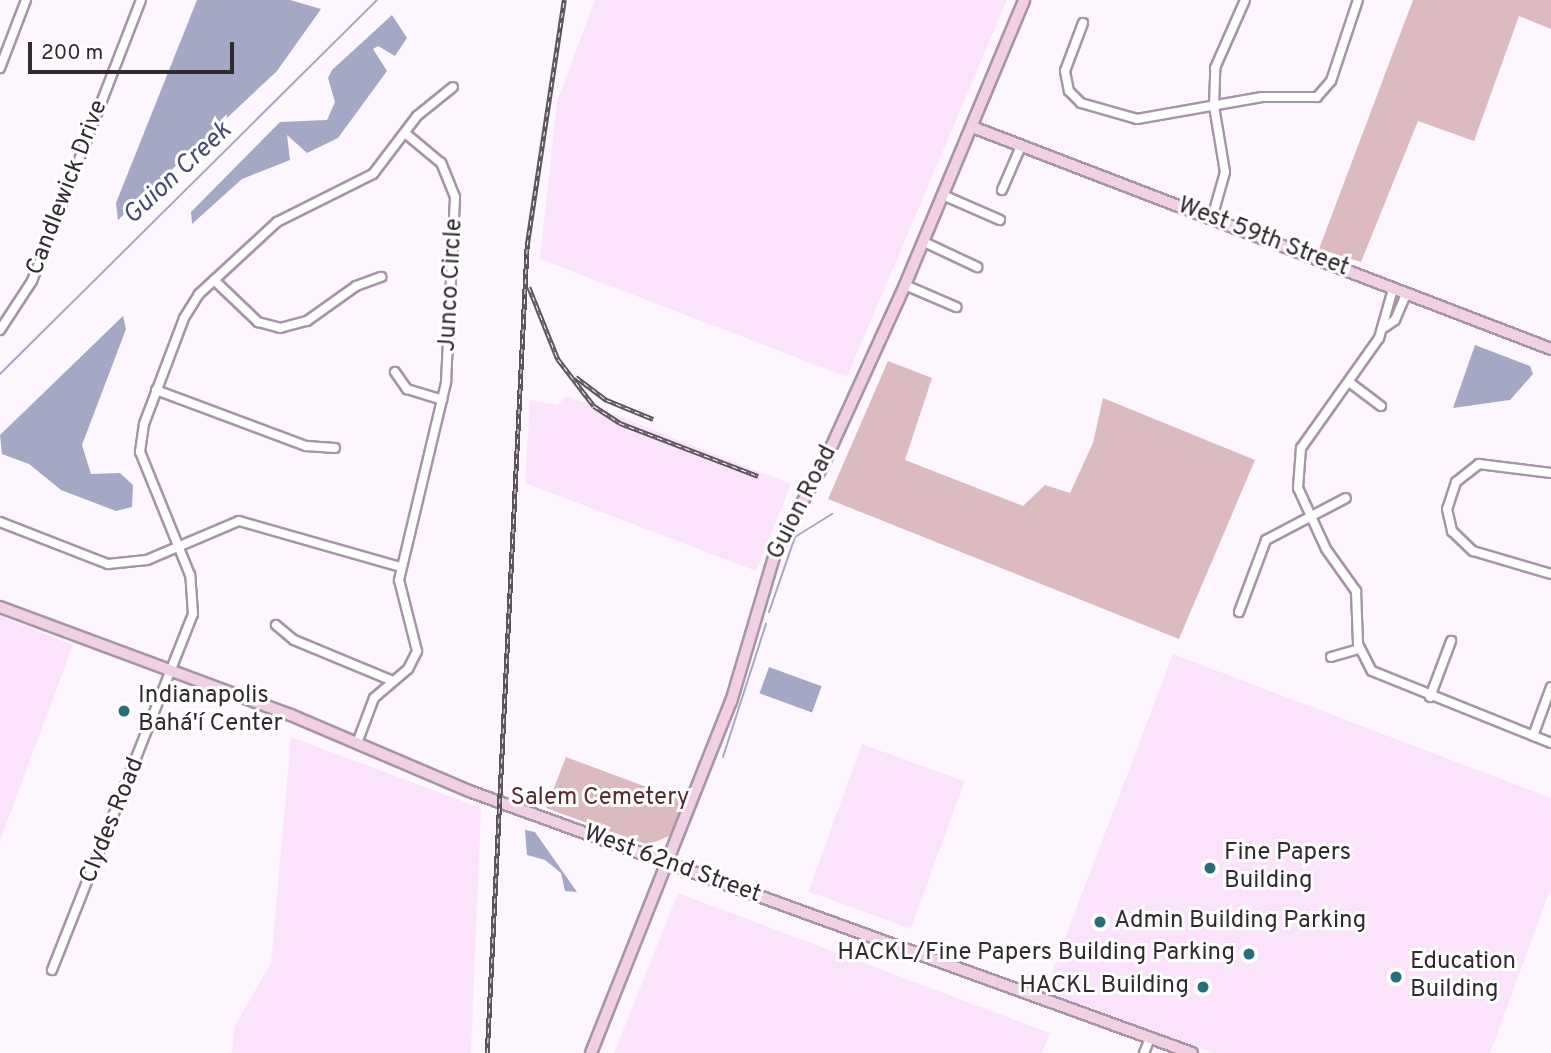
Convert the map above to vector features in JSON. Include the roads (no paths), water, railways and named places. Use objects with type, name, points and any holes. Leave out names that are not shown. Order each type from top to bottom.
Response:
[{"type":"street","points":[[0,68],[26,0]]},
{"type":"street","name":"Candlewick Drive","points":[[0,330],[32,281],[141,0]]},
{"type":"street","name":"Guion Road","points":[[591,1053],[734,695],[773,559],[905,285],[975,128],[1024,0]]},
{"type":"street","points":[[1212,218],[1225,172],[1214,106],[1220,50],[1245,0]]},
{"type":"street","points":[[1083,23],[1066,66],[1068,88],[1081,103],[1124,118],[1268,96],[1308,100],[1323,93],[1358,0]]},
{"type":"street","name":"Clydes Road","points":[[52,970],[174,672],[194,600],[177,547],[140,452],[156,390],[189,308],[214,280],[277,222],[373,174],[439,93],[453,87]]},
{"type":"street","name":"West 59th Street","points":[[975,128],[1551,348]]},
{"type":"street","name":"Junco Circle","points":[[393,681],[417,651],[400,593],[401,567],[442,400],[456,197],[441,163],[405,133]]},
{"type":"street","points":[[1002,190],[1021,146]]},
{"type":"street","points":[[944,196],[1000,220]]},
{"type":"street","points":[[924,242],[977,267]]},
{"type":"street","points":[[214,280],[258,322],[280,328],[307,321],[356,286],[381,277]]},
{"type":"street","points":[[905,285],[956,307]]},
{"type":"street","points":[[1393,289],[1385,327],[1297,460],[1298,488],[1310,515],[1356,592],[1359,649],[1377,676],[1551,743]]},
{"type":"street","points":[[1385,327],[1395,320],[1406,294]]},
{"type":"street","points":[[395,372],[407,389],[442,400]]},
{"type":"street","points":[[1349,382],[1381,406]]},
{"type":"street","points":[[156,390],[306,446],[335,448]]},
{"type":"street","points":[[1551,473],[1479,464],[1456,482],[1447,509],[1465,546],[1551,574]]},
{"type":"street","points":[[1239,612],[1262,545],[1310,515],[1346,498]]},
{"type":"street","points":[[0,522],[108,564],[147,560],[249,522],[401,567]]},
{"type":"street","name":"West 62nd Street","points":[[0,607],[668,864],[1192,1053]]},
{"type":"street","points":[[276,625],[295,640],[393,681],[374,698],[356,743]]},
{"type":"street","points":[[1430,697],[1451,641]]},
{"type":"street","points":[[1331,657],[1359,649]]},
{"type":"street","points":[[1533,736],[1551,687]]},
{"type":"street","points":[[1144,1053],[1150,1038]]},
{"type":"water","points":[[197,0],[290,0],[321,9],[277,71],[118,220],[116,203]]},
{"type":"water","points":[[392,15],[407,38],[395,56],[378,46],[373,49],[387,71],[338,138],[307,153],[287,135],[290,160],[242,179],[192,224],[191,212],[280,122],[327,120],[335,102],[328,78],[332,70]]},
{"type":"water","points":[[123,316],[126,329],[82,445],[91,474],[120,473],[133,485],[132,507],[116,511],[61,490],[29,464],[2,454],[0,435]]},
{"type":"water","points":[[1475,345],[1530,366],[1533,374],[1510,400],[1453,408]]},
{"type":"water","points":[[769,667],[822,686],[812,712],[759,693]]},
{"type":"water","points":[[525,830],[535,832],[577,892],[565,891],[561,873],[545,860],[527,855]]},
{"type":"waterway","name":"Guion Creek","points":[[0,374],[377,0]]},
{"type":"waterway","points":[[769,612],[795,537],[832,514]]},
{"type":"waterway","points":[[723,757],[766,624]]},
{"type":"railway","points":[[487,1053],[527,245],[564,0]]},
{"type":"railway","points":[[529,287],[558,359],[594,406],[620,423],[758,476]]},
{"type":"railway","points":[[576,377],[607,400],[653,419]]},
{"type":"place","name":"Indianapolis Bahá'í Center","points":[[124,711]]},
{"type":"place","name":"Fine Papers Building","points":[[1210,868]]},
{"type":"place","name":"Admin Building Parking","points":[[1100,922]]},
{"type":"place","name":"HACKL/Fine Papers Building Parking","points":[[1249,954]]},
{"type":"place","name":"Education Building","points":[[1396,977]]},
{"type":"place","name":"HACKL Building","points":[[1203,987]]},
{"type":"park label","name":"Salem Cemetery","points":[[600,799]]}]
